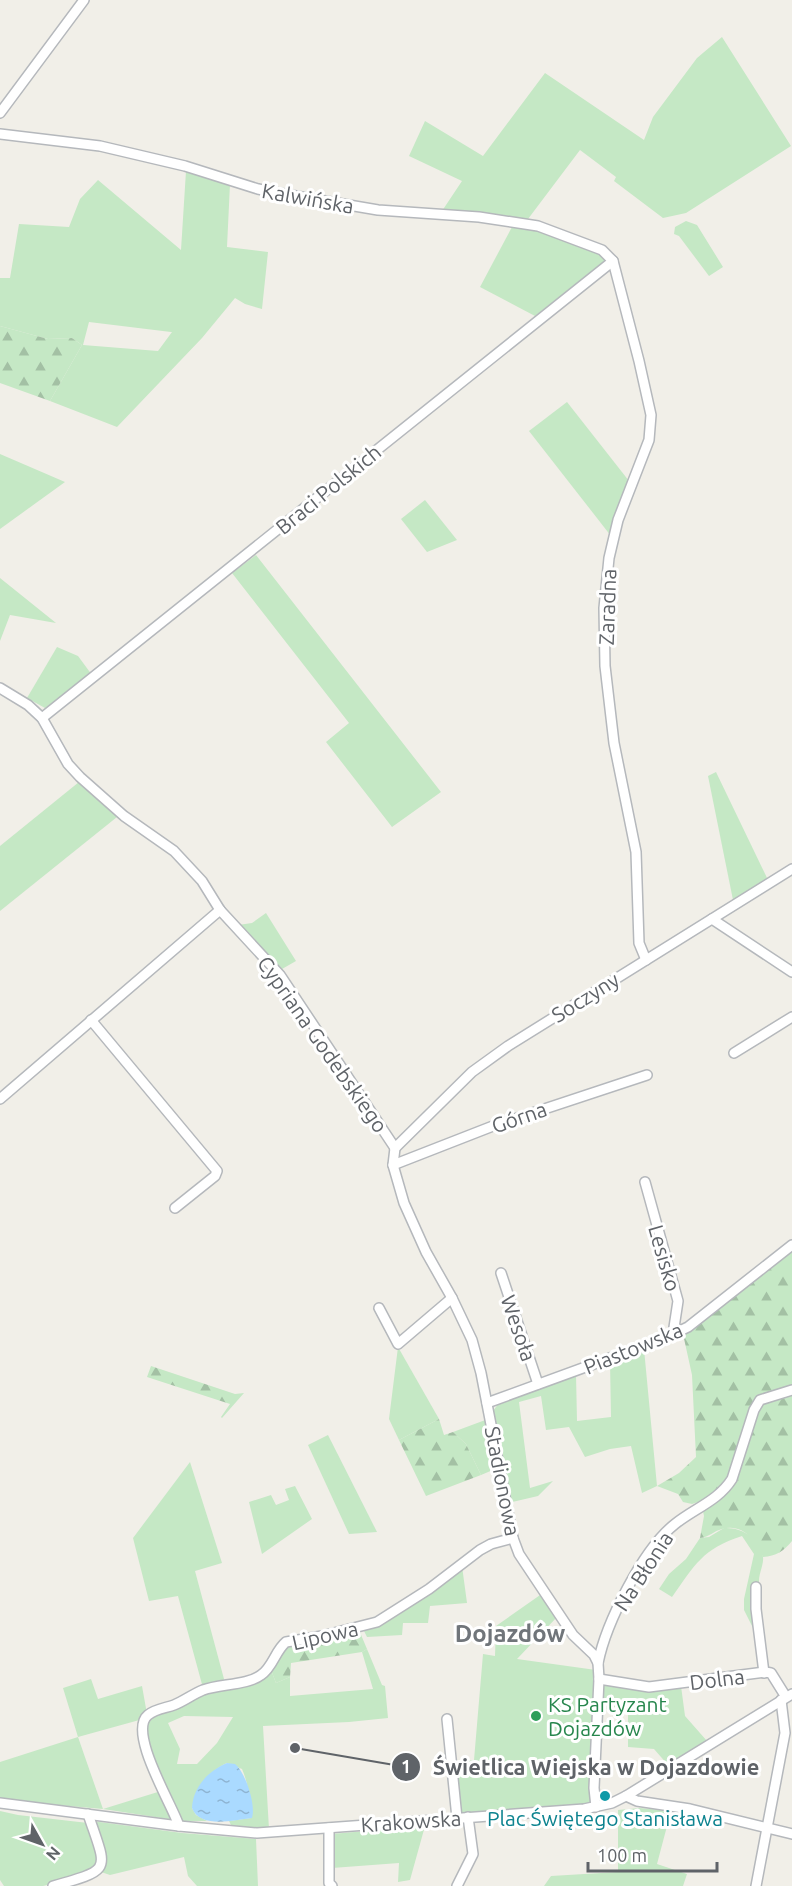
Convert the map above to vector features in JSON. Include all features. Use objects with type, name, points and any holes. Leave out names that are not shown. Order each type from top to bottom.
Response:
[{"type":"street","points":[[0,113],[84,0]]},
{"type":"street","name":"Kalwińska","points":[[0,134],[100,146],[184,166],[258,189],[305,198],[378,210],[479,217],[538,226],[603,250],[613,261]]},
{"type":"street","name":"Braci Polskich","points":[[42,718],[613,261]]},
{"type":"street","name":"Zaradna","points":[[613,261],[651,415],[650,440],[618,520],[609,558],[604,608],[605,666],[614,743],[636,852],[639,944],[646,960]]},
{"type":"street","name":"Cypriana Godebskiego","points":[[0,688],[28,705],[42,718],[68,764],[74,770],[124,816],[174,851],[202,881],[220,910],[280,975],[395,1148]]},
{"type":"street","name":"Soczyny","points":[[395,1148],[472,1072],[508,1046],[792,869]]},
{"type":"street","points":[[0,1099],[220,910]]},
{"type":"street","points":[[712,919],[792,972]]},
{"type":"street","points":[[734,1053],[792,1017]]},
{"type":"street","points":[[91,1020],[217,1171],[215,1176],[175,1208]]},
{"type":"street","name":"Górna","points":[[393,1166],[493,1126],[647,1075]]},
{"type":"street","name":"Stadionowa","points":[[395,1148],[393,1166],[408,1212],[472,1340],[487,1403],[513,1538],[519,1554],[573,1635],[594,1655],[598,1663]]},
{"type":"street","name":"Lesisko","points":[[645,1182],[678,1301],[673,1334]]},
{"type":"street","name":"Piastowska","points":[[487,1403],[687,1327],[792,1245]]},
{"type":"street","name":"Wesoła","points":[[501,1273],[538,1384]]},
{"type":"street","points":[[380,1308],[398,1344],[452,1298]]},
{"type":"street","name":"Na Błonia","points":[[598,1663],[602,1644],[624,1593],[665,1532],[726,1488],[732,1479],[754,1410],[760,1400],[792,1390]]},
{"type":"street","name":"Lipowa","points":[[179,1826],[174,1811],[153,1772],[143,1733],[143,1723],[147,1716],[202,1690],[257,1678],[268,1669],[286,1642],[322,1636],[377,1622],[429,1589],[480,1550],[491,1544],[513,1538]]},
{"type":"street","points":[[756,1587],[756,1609],[764,1673]]},
{"type":"street","points":[[596,1807],[594,1788],[598,1663]]},
{"type":"street","name":"Dolna","points":[[599,1679],[649,1687],[771,1673],[786,1697]]},
{"type":"street","points":[[756,1886],[785,1733],[786,1697]]},
{"type":"street","name":"Krakowska","points":[[0,1803],[179,1826],[257,1833],[596,1807],[627,1797],[786,1697]]},
{"type":"street","points":[[447,1719],[457,1818]]},
{"type":"street","points":[[636,1791],[646,1802]]},
{"type":"street","points":[[627,1797],[792,1833]]},
{"type":"street","points":[[53,1886],[90,1876],[102,1865],[102,1856],[88,1814]]},
{"type":"street","points":[[458,1886],[473,1854],[468,1817]]},
{"type":"street","points":[[328,1828],[329,1884],[332,1886]]},
{"type":"green space","points":[[722,37],[791,146],[686,213],[663,218],[614,181],[616,177],[580,150],[528,219],[442,211],[462,181],[409,156],[425,121],[483,156],[545,73],[644,140],[653,117],[697,58]]},
{"type":"green space","points":[[186,171],[230,184],[227,247],[268,252],[262,309],[235,298],[202,338],[117,427],[50,401],[82,345],[72,338],[48,339],[0,326],[0,278],[10,278],[19,224],[69,227],[80,199],[98,180],[181,250]],"holes":[[[89,322],[172,332],[158,351],[83,345]]]},
{"type":"green space","points":[[686,221],[697,225],[723,267],[709,276],[679,236],[674,234],[675,227]]},
{"type":"green space","points":[[513,225],[535,229],[605,256],[606,261],[535,316],[480,287]]},
{"type":"green space","points":[[0,326],[48,339],[72,338],[82,345],[50,401],[0,383]]},
{"type":"green space","points":[[567,402],[629,481],[611,536],[529,431]]},
{"type":"green space","points":[[0,454],[65,482],[0,529]]},
{"type":"green space","points":[[425,500],[457,540],[427,552],[401,519]]},
{"type":"green space","points":[[256,555],[441,792],[392,827],[326,742],[349,723],[232,573]]},
{"type":"green space","points":[[0,578],[56,623],[10,615],[0,641]]},
{"type":"green space","points":[[57,647],[78,656],[92,675],[55,704],[45,708],[27,698]]},
{"type":"green space","points":[[716,772],[768,880],[733,900],[708,776]]},
{"type":"green space","points":[[79,782],[117,817],[0,911],[0,846]]},
{"type":"green space","points":[[266,913],[296,961],[282,969],[238,925],[252,923]]},
{"type":"green space","points":[[792,1248],[792,1541],[779,1552],[763,1557],[757,1545],[748,1535],[736,1529],[722,1529],[700,1538],[704,1516],[701,1501],[692,1504],[683,1502],[678,1494],[657,1486],[679,1473],[696,1457],[692,1375],[683,1334]]},
{"type":"green space","points":[[398,1347],[439,1419],[399,1440],[389,1419]]},
{"type":"green space","points":[[644,1349],[657,1486],[642,1493],[631,1446],[610,1449],[585,1457],[569,1427],[546,1430],[541,1396],[519,1402],[530,1488],[553,1481],[538,1496],[508,1503],[493,1411],[501,1400],[576,1374],[577,1421],[611,1417],[610,1362]]},
{"type":"green space","points":[[151,1366],[235,1394],[244,1393],[222,1418],[230,1404],[147,1377]]},
{"type":"green space","points":[[439,1419],[444,1435],[453,1432],[466,1444],[481,1475],[426,1496],[399,1440]]},
{"type":"green space","points":[[488,1419],[500,1467],[481,1475],[466,1444],[453,1432]]},
{"type":"green space","points":[[328,1435],[377,1532],[349,1534],[308,1445]]},
{"type":"green space","points":[[190,1462],[222,1563],[195,1571],[224,1679],[221,1684],[203,1688],[178,1596],[149,1601],[133,1538]]},
{"type":"green space","points":[[295,1486],[312,1519],[262,1554],[249,1502],[271,1495],[276,1505],[289,1500],[285,1489]]},
{"type":"green space","points":[[724,1528],[737,1529],[749,1535],[761,1550],[763,1560],[759,1578],[756,1634],[744,1610],[744,1599],[754,1554],[742,1536],[717,1547],[701,1559],[672,1597],[659,1589],[669,1574],[686,1559],[700,1538],[709,1537]]},
{"type":"green space","points":[[462,1566],[467,1603],[430,1606],[428,1623],[403,1623],[402,1635],[367,1637],[363,1629]]},
{"type":"green space","name":"KS Partyzant Dojazdów","points":[[543,1593],[558,1616],[517,1659],[596,1670],[591,1805],[459,1816],[453,1763],[474,1760],[483,1654],[495,1656],[496,1626]]},
{"type":"green space","points":[[359,1630],[367,1649],[362,1652],[291,1663],[290,1677],[276,1683],[271,1670],[286,1645]]},
{"type":"green space","points":[[367,1649],[382,1685],[385,1686],[388,1718],[263,1726],[269,1829],[232,1827],[229,1821],[251,1818],[250,1805],[248,1787],[242,1769],[227,1763],[209,1776],[201,1787],[192,1808],[196,1815],[207,1821],[179,1821],[155,1770],[145,1732],[149,1717],[203,1692],[271,1670],[276,1683],[290,1677],[290,1696],[373,1689],[362,1652]],"holes":[[[184,1716],[233,1717],[217,1743],[197,1764],[177,1764],[180,1749],[168,1723]]]},
{"type":"green space","points":[[91,1679],[98,1699],[142,1686],[147,1714],[143,1719],[78,1737],[63,1688]]},
{"type":"green space","points":[[602,1682],[681,1686],[685,1716],[707,1741],[668,1765],[654,1749],[628,1747],[628,1707],[600,1710]]},
{"type":"green space","points":[[78,1737],[103,1809],[0,1800],[0,1762]]},
{"type":"green space","points":[[161,1791],[175,1820],[103,1809]]},
{"type":"green space","points":[[640,1808],[671,1811],[657,1864],[687,1874],[683,1886],[544,1886],[551,1876],[618,1872],[618,1810]]},
{"type":"green space","points":[[0,1811],[88,1823],[100,1855],[98,1869],[43,1886],[4,1886],[0,1880]]},
{"type":"green space","points":[[92,1821],[182,1833],[256,1839],[258,1886],[197,1886],[188,1876],[184,1857],[110,1875],[101,1872]]},
{"type":"green space","points":[[425,1826],[410,1880],[398,1882],[399,1863],[332,1868],[331,1834]]},
{"type":"water","points":[[227,1763],[235,1764],[243,1774],[253,1805],[252,1818],[218,1822],[202,1819],[192,1808],[195,1793],[208,1775]]},
{"type":"place","name":"KS Partyzant Dojazdów","points":[[536,1716]]},
{"type":"place","name":"Świetlica Wiejska w Dojazdowie","points":[[295,1748]]},
{"type":"place","name":"Plac Świętego Stanisława","points":[[605,1796]]},
{"type":"district","name":"Dojazdów","points":[[510,1633]]}]
